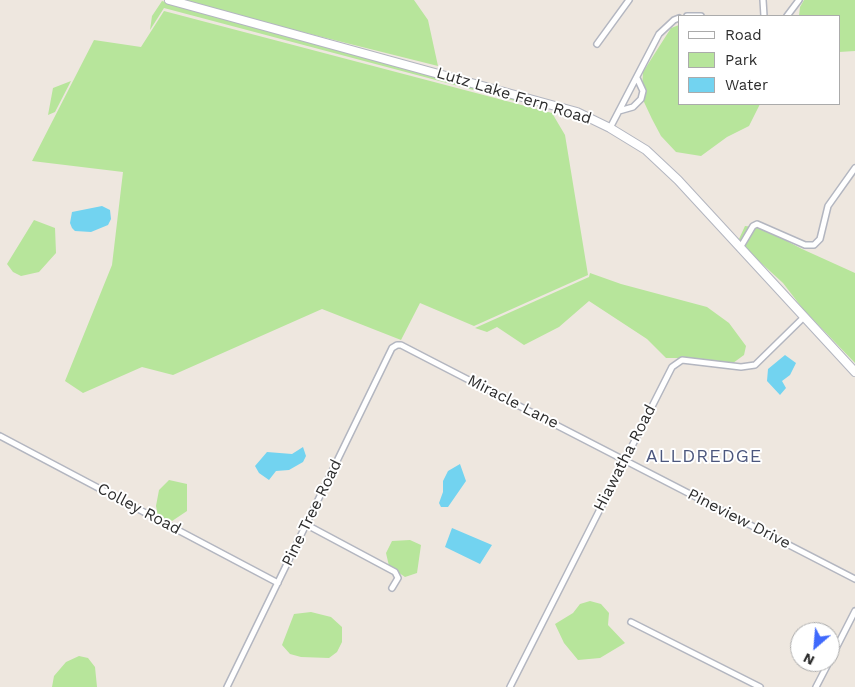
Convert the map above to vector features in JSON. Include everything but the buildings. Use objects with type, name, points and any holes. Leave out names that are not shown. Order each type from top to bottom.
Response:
[{"type":"main road","name":"Lutz Lake Fern Road","points":[[169,0],[560,107],[577,112],[610,128],[646,150],[662,164],[855,372]]},
{"type":"street","points":[[597,44],[629,0]]},
{"type":"street","points":[[763,0],[764,15]]},
{"type":"street","points":[[788,15],[799,0]]},
{"type":"street","points":[[610,128],[660,34],[678,18]]},
{"type":"street","points":[[619,111],[633,108],[641,99],[643,91],[636,78]]},
{"type":"street","points":[[740,248],[753,226],[757,224],[805,245],[814,245],[820,238],[828,206],[855,168]]},
{"type":"street","name":"Hiawatha Road","points":[[510,687],[672,367],[682,360],[741,367],[755,365],[804,317]]},
{"type":"street","name":"Miracle Lane","points":[[401,345],[624,459]]},
{"type":"street","name":"Pine Tree Road","points":[[227,687],[392,348],[401,345]]},
{"type":"street","name":"Colley Road","points":[[0,436],[278,583]]},
{"type":"street","name":"Pineview Drive","points":[[624,459],[855,579]]},
{"type":"street","points":[[307,525],[395,572],[398,578],[392,588]]},
{"type":"street","points":[[840,641],[855,610]]},
{"type":"street","points":[[631,622],[760,687]]},
{"type":"street","points":[[816,687],[824,672]]},
{"type":"green space","points":[[174,0],[414,0],[428,20],[438,66]]},
{"type":"green space","points":[[804,0],[855,0],[855,51],[840,52],[840,15],[799,15],[800,7]]},
{"type":"green space","points":[[162,1],[517,98],[515,101],[164,8],[150,30],[152,16]]},
{"type":"green space","points":[[164,11],[552,113],[565,135],[588,275],[474,326],[420,303],[401,340],[322,309],[173,375],[142,367],[83,393],[65,381],[112,265],[123,172],[32,161],[94,40],[141,47]]},
{"type":"green space","points":[[678,25],[678,105],[760,105],[749,126],[727,137],[701,156],[676,152],[661,136],[644,102],[642,88],[643,72],[671,28]]},
{"type":"green space","points":[[71,81],[55,112],[48,115],[53,88]]},
{"type":"green space","points":[[34,220],[55,228],[56,253],[39,272],[21,276],[13,272],[7,264]]},
{"type":"green space","points":[[745,226],[762,228],[855,273],[855,363],[803,309],[783,283],[748,251],[739,239]]},
{"type":"green space","points":[[590,273],[621,284],[707,307],[729,323],[746,346],[744,355],[733,363],[689,358],[666,358],[647,339],[589,301],[559,327],[524,345],[497,327],[487,332],[475,328],[589,277]]},
{"type":"green space","points":[[169,480],[187,484],[187,511],[172,521],[158,516],[156,506],[159,490]]},
{"type":"green space","points":[[410,540],[421,545],[417,573],[405,577],[389,566],[386,553],[392,541]]},
{"type":"green space","points":[[590,601],[601,604],[609,613],[608,625],[625,643],[600,658],[578,660],[564,643],[555,624],[573,613],[580,604]]},
{"type":"green space","points":[[311,612],[331,617],[342,627],[342,642],[337,652],[329,658],[301,657],[290,654],[282,645],[294,614]]},
{"type":"green space","points":[[79,656],[88,658],[95,667],[97,687],[52,687],[54,676],[66,662]]},
{"type":"water","points":[[102,206],[110,210],[111,219],[108,225],[91,232],[75,231],[72,228],[70,223],[72,212]]},
{"type":"water","points":[[785,355],[796,363],[790,375],[782,381],[786,388],[780,395],[767,381],[768,369]]},
{"type":"water","points":[[303,447],[306,456],[303,462],[289,470],[276,471],[269,480],[259,473],[255,466],[267,452],[292,454]]},
{"type":"water","points":[[460,464],[466,481],[448,507],[441,507],[439,503],[443,492],[443,481],[448,471]]},
{"type":"water","points":[[452,528],[492,545],[480,564],[445,547]]},
{"type":"district","name":"ALLDREDGE","points":[[704,457]]}]
